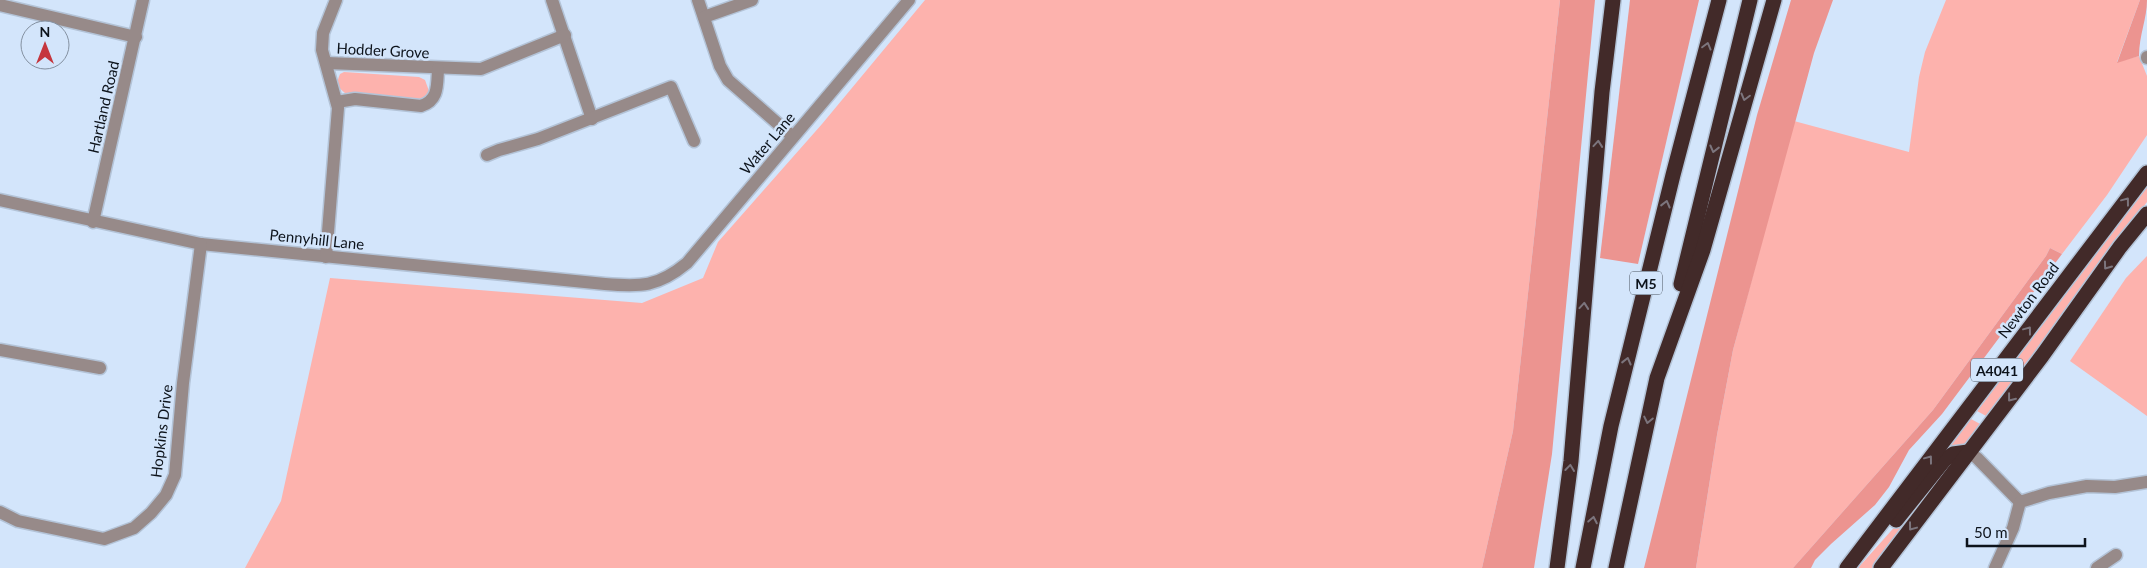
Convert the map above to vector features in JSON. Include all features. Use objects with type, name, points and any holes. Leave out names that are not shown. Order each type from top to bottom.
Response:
[{"type":"highway","points":[[1557,568],[1571,461],[1602,92],[1613,0]]},
{"type":"highway","name":"M5","points":[[1583,568],[1611,426],[1672,176],[1719,0]]},
{"type":"highway","name":"M5","points":[[1664,356],[1750,0]]},
{"type":"highway","name":"M5","points":[[1616,568],[1657,378],[1702,250],[1774,0]]},
{"type":"highway","name":"Newton Road","points":[[1849,568],[2147,173]]},
{"type":"highway","name":"A4041","points":[[1881,568],[2042,356],[2120,247],[2147,214]]},
{"type":"highway","points":[[1849,568],[1881,539],[1945,460],[1953,454],[1968,452]]},
{"type":"street","name":"Hartland Road","points":[[93,222],[143,0]]},
{"type":"street","points":[[326,256],[337,102],[322,50],[323,33],[336,0]]},
{"type":"street","points":[[552,0],[592,119]]},
{"type":"street","points":[[698,0],[720,66],[728,80],[793,137]]},
{"type":"street","points":[[704,17],[752,0]]},
{"type":"street","name":"Water Lane","points":[[635,286],[661,281],[688,262],[909,0]]},
{"type":"street","points":[[0,4],[136,37]]},
{"type":"street","name":"Hodder Grove","points":[[327,63],[438,69],[481,69],[565,36]]},
{"type":"street","name":"Hodder Grove","points":[[337,102],[355,99],[421,106],[430,103],[436,93],[438,69]]},
{"type":"street","points":[[487,155],[538,139],[671,87],[694,141]]},
{"type":"street","name":"Pennyhill Lane","points":[[0,200],[93,222],[201,244],[635,286]]},
{"type":"street","name":"Hopkins Drive","points":[[0,512],[18,521],[104,540],[134,528],[151,513],[166,495],[174,475],[183,383],[201,244]]},
{"type":"street","points":[[0,350],[100,368]]},
{"type":"street","points":[[1968,452],[1977,458],[2020,502]]},
{"type":"street","points":[[2020,502],[2048,492],[2087,486],[2115,487],[2147,482]]},
{"type":"street","points":[[1995,568],[2013,528],[2020,502]]},
{"type":"street","points":[[2097,568],[2116,555]]},
{"type":"shaded area","points":[[925,0],[1560,0],[1513,431],[1482,568],[245,568],[281,501],[330,278],[642,303],[703,278],[718,242],[822,124]]},
{"type":"shaded area","points":[[1560,0],[1595,0],[1552,454],[1534,568],[1482,568],[1513,431]]},
{"type":"shaded area","points":[[1630,0],[1699,0],[1638,264],[1600,258]]},
{"type":"shaded area","points":[[1791,0],[1833,0],[1814,53],[1733,350],[1717,435],[1696,568],[1644,568],[1757,115]]},
{"type":"shaded area","points":[[1946,0],[2140,0],[2117,62],[2139,56],[2147,76],[2147,135],[2107,195],[2062,254],[2050,248],[1933,410],[1793,568],[1696,568],[1717,435],[1733,350],[1794,121],[1909,152],[1919,77],[1925,52]]},
{"type":"shaded area","points":[[2140,0],[2147,0],[2139,56],[2117,63]]},
{"type":"shaded area","points":[[344,72],[419,77],[425,80],[429,91],[420,100],[345,93],[340,89],[338,82],[340,74]]},
{"type":"shaded area","points":[[2147,185],[2147,202],[1988,417],[1977,411]]},
{"type":"shaded area","points":[[2050,248],[2062,254],[1942,414],[1909,450],[1889,487],[1875,505],[1831,544],[1815,560],[1811,568],[1793,568],[1933,410]]},
{"type":"shaded area","points":[[2147,256],[2147,416],[2070,361],[2126,278]]},
{"type":"shaded area","points":[[1971,419],[1982,425],[1966,445],[1949,448]]},
{"type":"shaded area","points":[[1938,473],[1943,477],[1874,568],[1858,568],[1907,513]]}]
